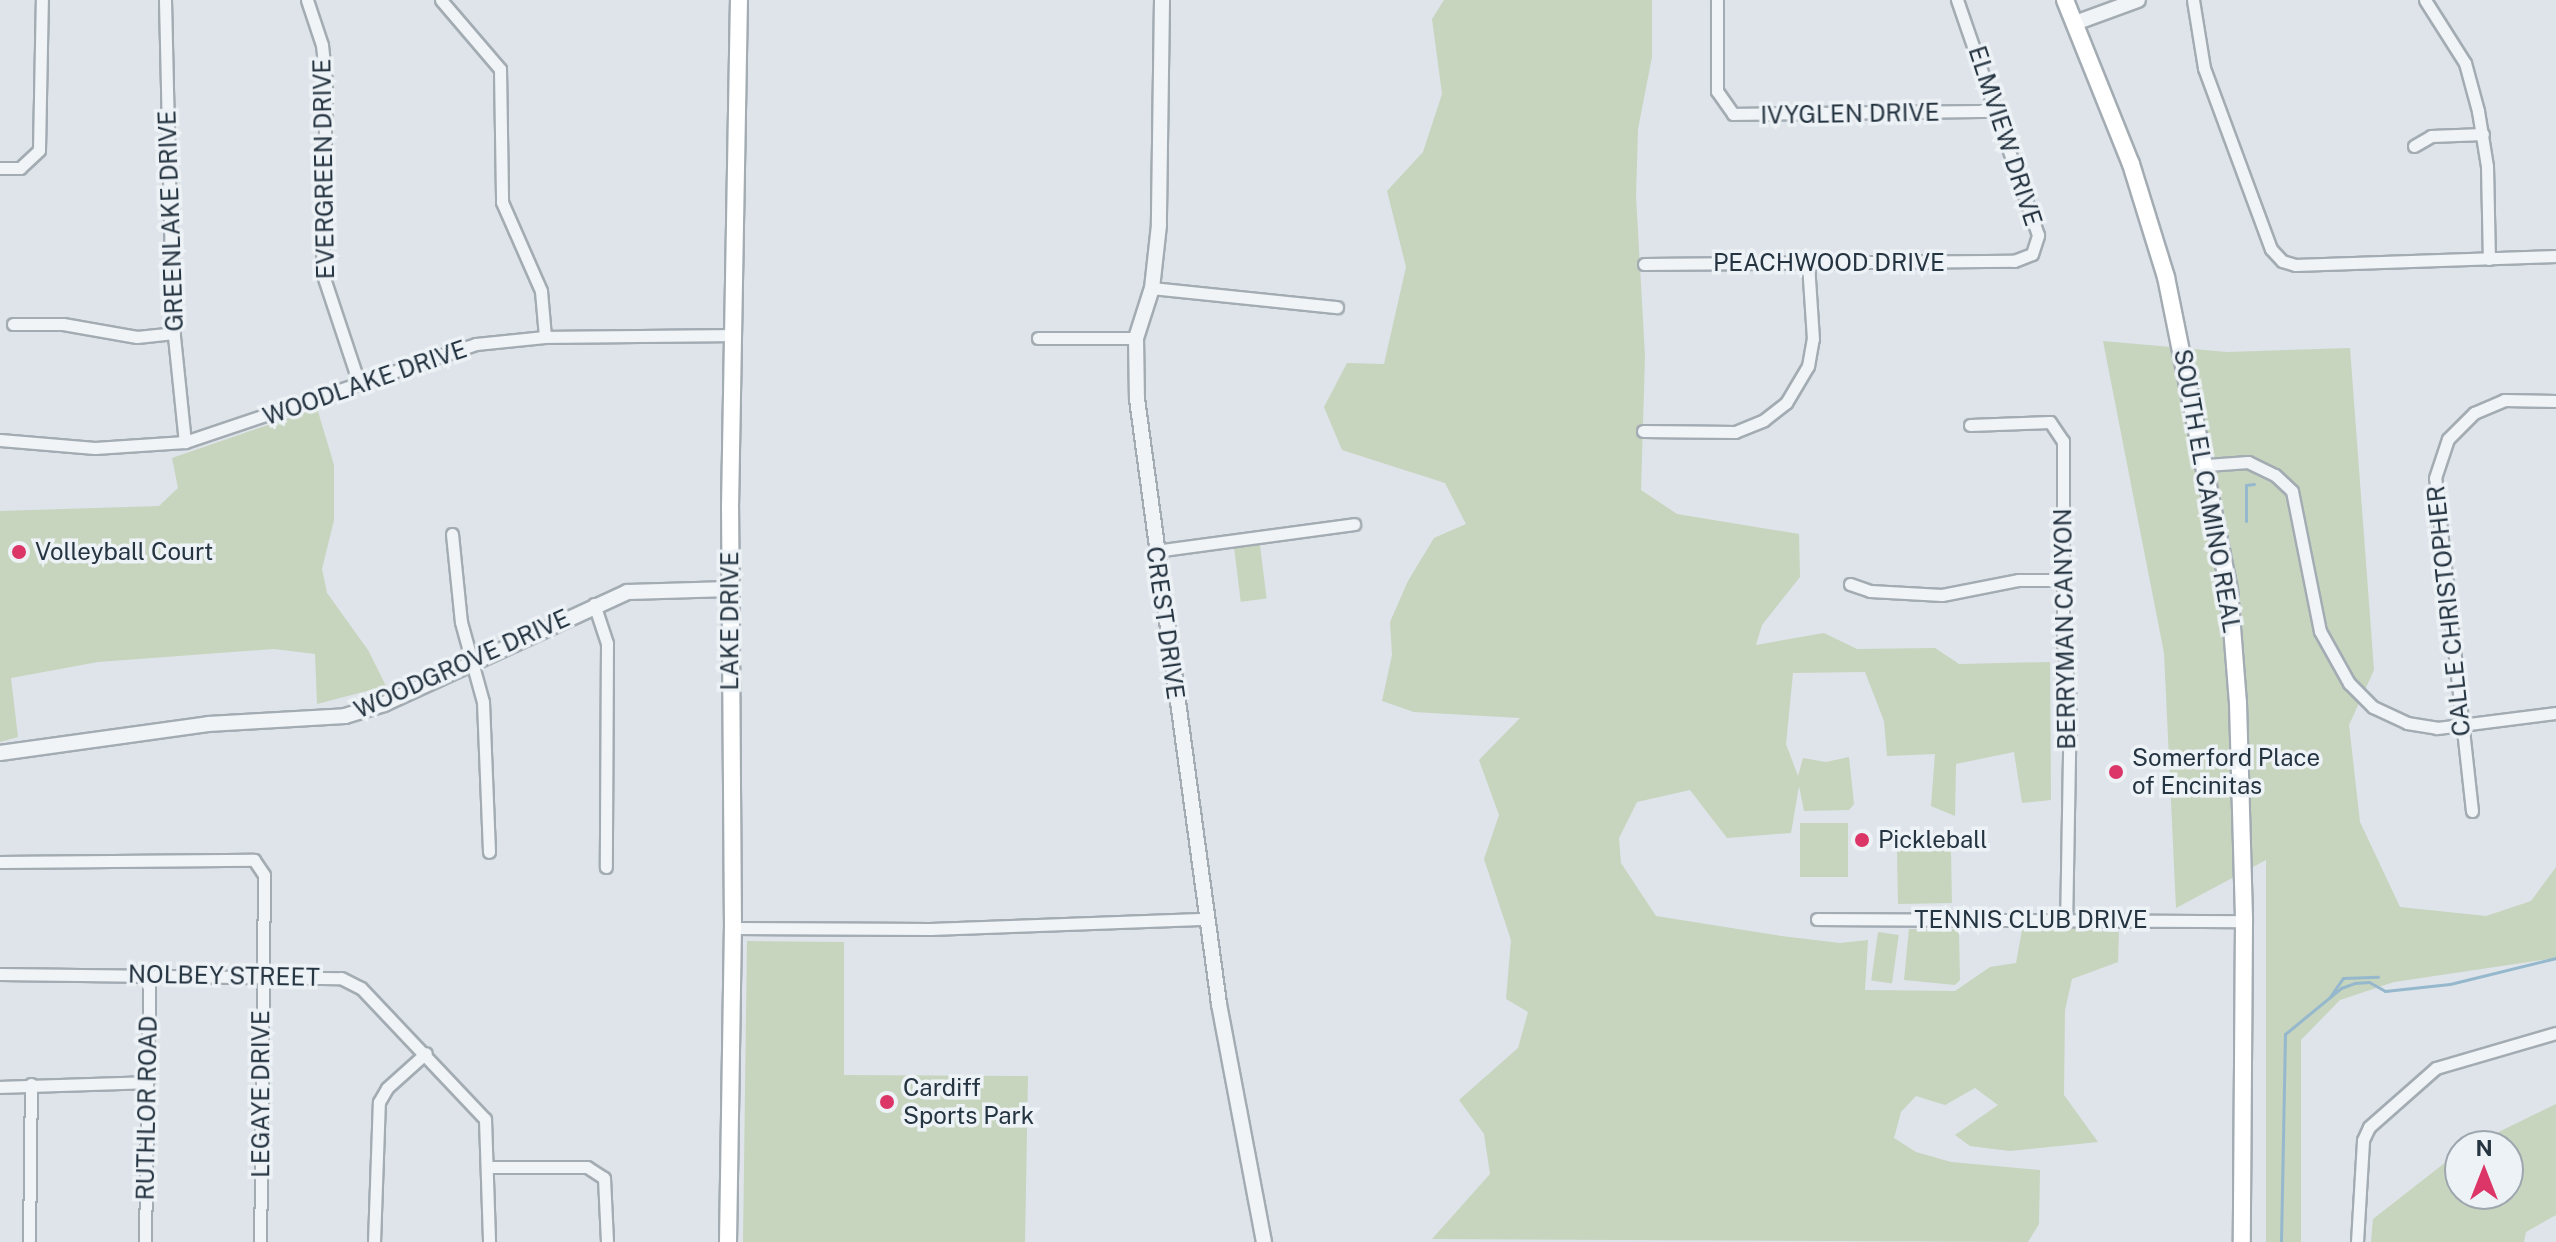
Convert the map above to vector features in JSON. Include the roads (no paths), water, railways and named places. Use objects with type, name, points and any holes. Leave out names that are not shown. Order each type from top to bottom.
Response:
[{"type":"main road","name":"LAKE DRIVE","points":[[728,1242],[733,928],[731,589],[739,0]]},
{"type":"main road","name":"SOUTH EL CAMINO REAL","points":[[2065,0],[2131,164],[2166,277],[2207,465],[2229,589],[2237,689],[2244,921],[2242,1242]]},
{"type":"street","points":[[0,168],[20,168],[32,160],[41,141],[42,0]]},
{"type":"street","name":"GREENLAKE DRIVE","points":[[165,0],[174,333],[185,442]]},
{"type":"street","name":"EVERGREEN DRIVE","points":[[307,0],[322,45],[326,83],[322,272],[359,383]]},
{"type":"street","points":[[441,0],[500,69],[502,202],[541,291],[545,337]]},
{"type":"street","name":"CREST DRIVE","points":[[1162,0],[1159,225],[1152,288],[1136,338],[1137,399],[1155,551],[1207,919],[1264,1242]]},
{"type":"street","name":"IVYGLEN DRIVE","points":[[1717,0],[1717,91],[1733,114],[1744,117],[1996,111]]},
{"type":"street","name":"ELMVIEW DRIVE","points":[[1957,0],[2038,235],[2032,254],[2014,261]]},
{"type":"street","points":[[2075,23],[2138,0]]},
{"type":"street","points":[[2193,0],[2204,68],[2271,249],[2295,265],[2556,256]]},
{"type":"street","points":[[2425,0],[2465,63],[2483,134],[2489,259]]},
{"type":"street","points":[[2414,146],[2431,136],[2483,134]]},
{"type":"street","name":"PEACHWOOD DRIVE","points":[[1644,264],[2014,261]]},
{"type":"street","points":[[1643,431],[1735,432],[1764,420],[1786,403],[1808,366],[1813,339],[1808,263]]},
{"type":"street","points":[[1152,288],[1337,307]]},
{"type":"street","points":[[13,324],[63,324],[137,337],[174,333]]},
{"type":"street","name":"WOODLAKE DRIVE","points":[[0,440],[95,448],[185,442],[242,427],[452,350],[545,337],[734,335]]},
{"type":"street","points":[[1038,338],[1136,338]]},
{"type":"street","name":"CALLE CHRISTOPHER","points":[[2472,811],[2434,495],[2439,459],[2448,439],[2474,413],[2504,400],[2556,401]]},
{"type":"street","name":"BERRYMAN CANYON","points":[[1970,425],[2044,421],[2059,431],[2062,580],[2070,699],[2066,920]]},
{"type":"street","points":[[2207,465],[2248,462],[2275,475],[2292,491],[2301,517],[2317,623],[2327,650],[2349,683],[2373,707],[2407,723],[2460,728],[2556,713]]},
{"type":"street","points":[[1155,551],[1354,524]]},
{"type":"street","points":[[452,534],[461,622],[483,702],[489,852]]},
{"type":"street","points":[[1850,584],[1870,591],[1942,595],[2018,580],[2062,580]]},
{"type":"street","name":"WOODGROVE DRIVE","points":[[0,753],[208,724],[345,716],[384,704],[594,604],[639,590],[731,589]]},
{"type":"street","points":[[594,604],[607,643],[606,867]]},
{"type":"street","name":"LEGAYE DRIVE","points":[[0,862],[247,858],[264,875],[260,1242]]},
{"type":"street","points":[[733,928],[1032,927],[1207,919]]},
{"type":"street","name":"TENNIS CLUB DRIVE","points":[[1817,919],[2244,921]]},
{"type":"street","name":"NOLBEY STREET","points":[[0,974],[341,978],[361,988],[426,1053],[485,1119],[489,1167],[489,1242]]},
{"type":"street","name":"RUTHLOR ROAD","points":[[145,1242],[149,975]]},
{"type":"street","points":[[2357,1242],[2363,1140],[2369,1127],[2436,1068],[2556,1033]]},
{"type":"street","points":[[374,1242],[379,1102],[387,1088],[426,1053]]},
{"type":"street","points":[[0,1087],[147,1082]]},
{"type":"street","points":[[29,1242],[31,1084]]},
{"type":"street","points":[[489,1167],[587,1167],[604,1178],[607,1189],[607,1242]]},
{"type":"waterway","points":[[2246,521],[2246,485],[2254,484]]},
{"type":"waterway","points":[[2281,1242],[2285,1034],[2341,988],[2355,983],[2369,982],[2385,991],[2450,984],[2556,958]]},
{"type":"waterway","points":[[2329,998],[2343,978],[2378,977]]},
{"type":"place","name":"Volleyball Court","points":[[19,552]]},
{"type":"place","name":"Somerford Place of Encinitas","points":[[2116,772]]},
{"type":"place","name":"Pickleball","points":[[1862,840]]},
{"type":"place","name":"Cardiff Sports Park","points":[[887,1102]]}]
